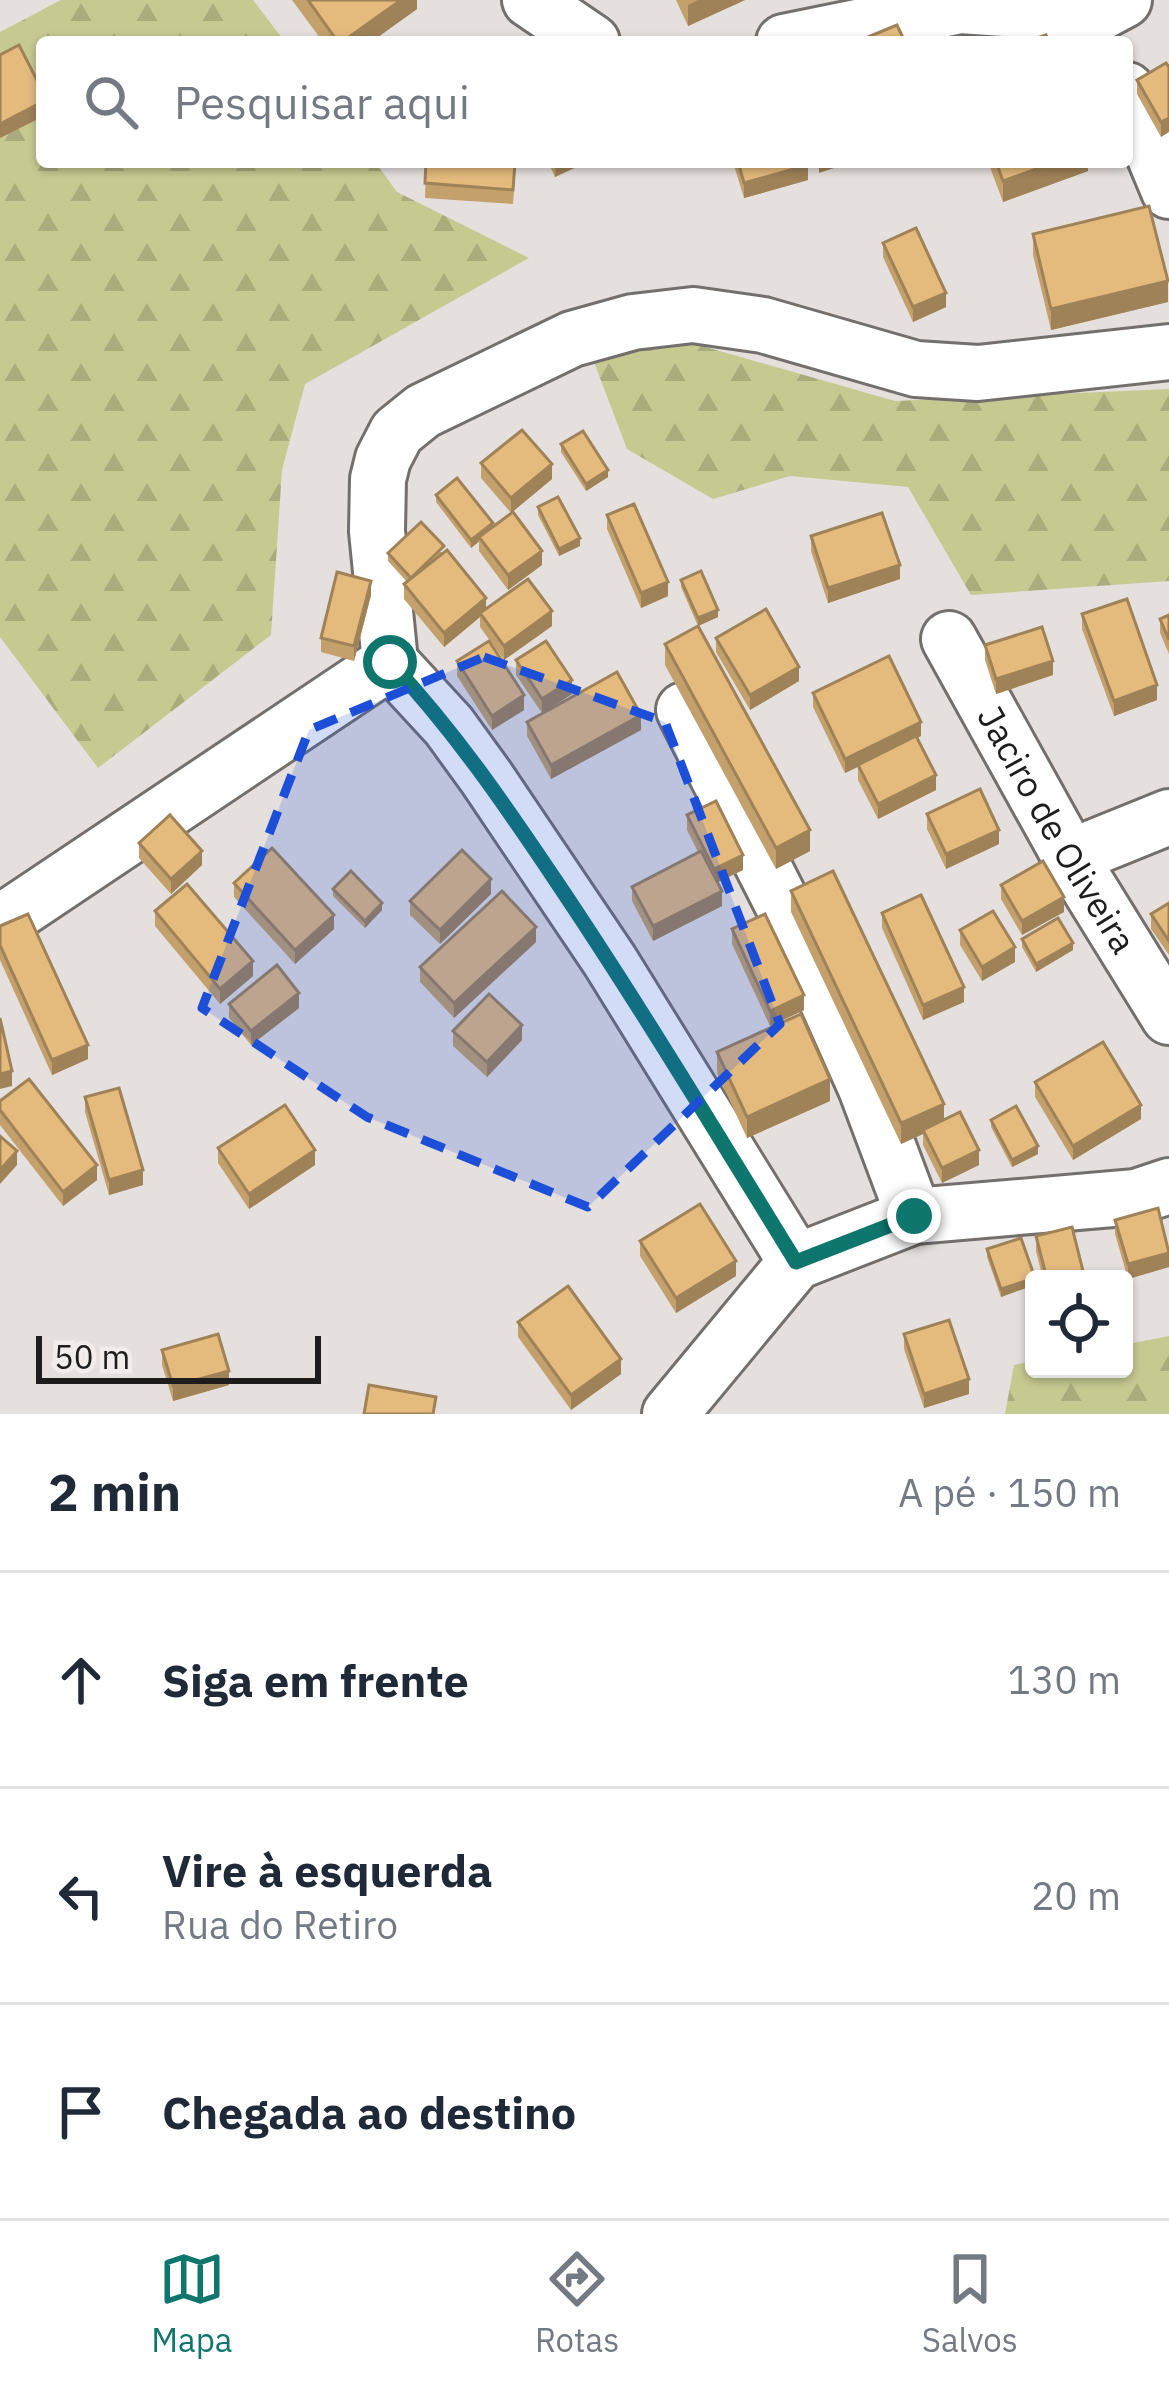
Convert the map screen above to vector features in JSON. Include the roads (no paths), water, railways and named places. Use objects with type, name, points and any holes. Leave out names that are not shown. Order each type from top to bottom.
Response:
[{"type":"street","points":[[530,0],[583,36]]},
{"type":"street","points":[[813,36],[960,6],[1109,19]]},
{"type":"street","points":[[1133,104],[1169,191]]},
{"type":"street","points":[[796,1262],[610,961],[486,777],[449,726],[390,662],[377,531],[383,459],[397,432],[423,411],[572,339],[634,322],[693,316],[764,326],[916,369],[978,373],[1169,352]]},
{"type":"street","name":"Jaciro de Oliveira","points":[[949,640],[1070,856],[1169,1017]]},
{"type":"street","points":[[9,900],[390,662]]},
{"type":"street","points":[[684,710],[797,933],[866,1088],[914,1216]]},
{"type":"street","points":[[1070,856],[1169,818]]},
{"type":"street","points":[[670,1414],[796,1262],[914,1216],[1136,1197],[1169,1186]]}]
